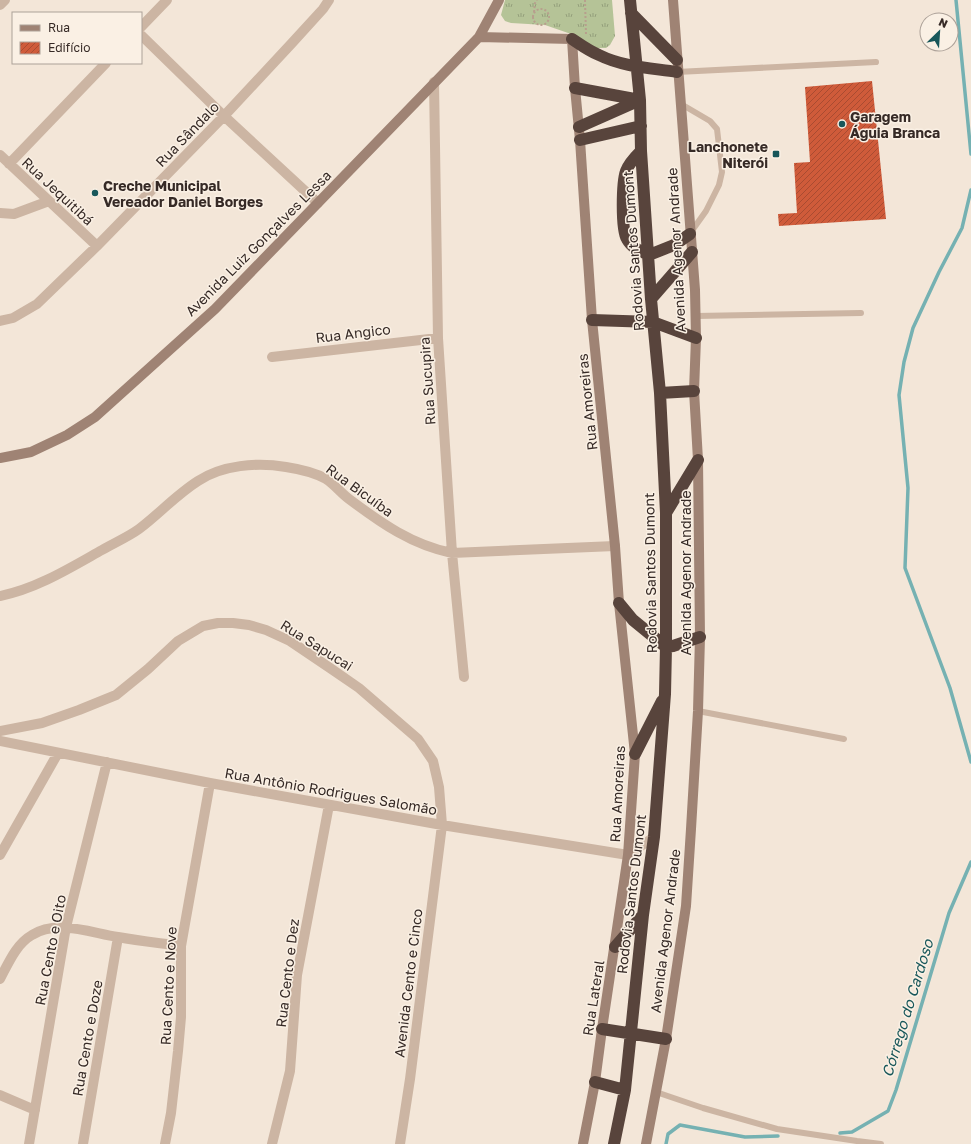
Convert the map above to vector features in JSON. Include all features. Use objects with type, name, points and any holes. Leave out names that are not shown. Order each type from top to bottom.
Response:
[{"type":"highway","name":"Rodovia Santos Dumont","points":[[614,1144],[625,1090],[643,915],[654,837],[665,694],[666,648],[666,513],[660,393],[651,299],[641,152],[640,100],[630,0]]},
{"type":"highway","points":[[631,13],[677,66]]},
{"type":"highway","points":[[572,39],[585,48],[608,59],[636,66],[677,66]]},
{"type":"highway","points":[[575,88],[640,100]]},
{"type":"highway","points":[[579,127],[640,100]]},
{"type":"highway","points":[[580,140],[641,126]]},
{"type":"highway","points":[[641,152],[630,163],[624,179],[623,223],[624,232],[627,239],[632,247],[649,255],[674,245],[690,234]]},
{"type":"highway","points":[[651,299],[692,252]]},
{"type":"highway","points":[[592,320],[653,322],[696,338]]},
{"type":"highway","points":[[660,393],[694,391]]},
{"type":"highway","points":[[666,513],[698,460]]},
{"type":"highway","points":[[619,603],[633,620],[666,648],[700,637]]},
{"type":"highway","points":[[635,754],[665,694]]},
{"type":"highway","points":[[615,947],[643,915]]},
{"type":"highway","points":[[602,1029],[631,1032],[666,1039]]},
{"type":"highway","points":[[595,1082],[625,1090]]},
{"type":"street","points":[[0,5],[5,0]]},
{"type":"street","points":[[142,26],[167,0]]},
{"type":"street","name":"Rua Sândalo","points":[[0,321],[13,318],[37,304],[97,246],[224,116],[323,9],[329,0]]},
{"type":"street","name":"Avenida Luiz Gonçalves Lessa","points":[[0,458],[30,452],[67,435],[95,417],[215,309],[479,37],[499,0]]},
{"type":"street","name":"Avenida Agenor Andrade","points":[[646,1144],[666,1039],[686,906],[698,711],[700,637],[698,460],[694,391],[696,316],[673,0]]},
{"type":"street","points":[[142,36],[224,116],[318,203]]},
{"type":"street","points":[[479,37],[572,39]]},
{"type":"street","name":"Rua Amoreiras","points":[[572,39],[592,320],[635,754],[628,855]]},
{"type":"street","points":[[9,164],[105,64]]},
{"type":"street","name":"Rua Sucupira","points":[[434,82],[438,338],[452,553],[464,677]]},
{"type":"street","name":"Rua Jequitibá","points":[[0,155],[97,246]]},
{"type":"street","points":[[0,213],[14,214],[49,201]]},
{"type":"street","name":"Rua Angico","points":[[272,357],[438,338]]},
{"type":"street","name":"Rua Bicuíba","points":[[0,596],[34,586],[139,529],[199,480],[230,468],[250,465],[266,464],[283,466],[312,473],[327,479],[343,494],[375,519],[392,530],[427,547],[452,553],[615,546]]},
{"type":"street","name":"Rua Sapucai","points":[[0,731],[42,723],[79,710],[116,694],[148,669],[178,641],[203,626],[218,623],[249,625],[266,630],[290,642],[330,668],[359,688],[418,739],[427,750],[433,761],[439,787],[442,825]]},
{"type":"street","name":"Rua Antônio Rodrigues Salomão","points":[[0,741],[210,783],[442,825],[628,855]]},
{"type":"street","points":[[0,855],[58,753]]},
{"type":"street","name":"Rua Cento e Oito","points":[[29,1144],[66,928],[107,762]]},
{"type":"street","name":"Rua Cento e Nove","points":[[165,1144],[171,1113],[181,1017],[182,946],[210,783]]},
{"type":"street","name":"Rua Cento e Dez","points":[[272,1144],[290,1071],[298,976],[329,804]]},
{"type":"street","name":"Avenida Cento e Cinco","points":[[400,1144],[410,1079],[442,825]]},
{"type":"street","points":[[628,855],[654,837]]},
{"type":"street","name":"Rua Lateral","points":[[583,1144],[595,1082],[628,855]]},
{"type":"street","points":[[0,979],[12,955],[31,935],[45,928],[66,928],[182,946]]},
{"type":"street","name":"Rua Cento e Doze","points":[[83,1144],[118,937]]},
{"type":"street","points":[[0,1095],[35,1110]]},
{"type":"lane","points":[[677,66],[876,62]]},
{"type":"lane","points":[[681,104],[710,120],[717,129],[722,172],[719,185],[706,211],[690,234]]},
{"type":"lane","points":[[696,316],[860,313]]},
{"type":"lane","points":[[698,711],[844,739]]},
{"type":"lane","points":[[656,1092],[703,1108],[777,1129],[856,1142],[881,1144]]},
{"type":"path","points":[[533,15],[538,9],[544,10],[548,16],[548,21],[544,24],[538,24],[533,19],[533,15],[535,3],[537,0]]},
{"type":"path","points":[[585,0],[585,48]]},
{"type":"green space","points":[[505,0],[612,0],[615,36],[610,45],[606,48],[594,48],[571,34],[545,25],[511,23],[505,21],[501,15]]},
{"type":"building","name":"Garagem Águia Branca","points":[[872,81],[886,219],[779,226],[778,214],[797,213],[794,163],[810,162],[805,87]]},
{"type":"waterway","name":"Córrego do Cardoso","points":[[956,0],[971,154]]},
{"type":"waterway","name":"Córrego do Cardoso","points":[[971,190],[962,228],[939,272],[913,328],[904,362],[899,395],[908,488],[905,568],[950,688],[971,762]]},
{"type":"waterway","name":"Córrego do Cardoso","points":[[840,1133],[852,1132],[888,1111],[896,1090],[949,913],[971,862]]},
{"type":"waterway","name":"Córrego do Cardoso","points":[[666,1144],[668,1134],[680,1125],[745,1137],[778,1136]]},
{"type":"place","name":"Garagem Águia Branca","points":[[842,124]]},
{"type":"place","name":"Lanchonete Niterói","points":[[776,154]]},
{"type":"place","name":"Creche Municipal Vereador Daniel Borges","points":[[95,193]]}]
